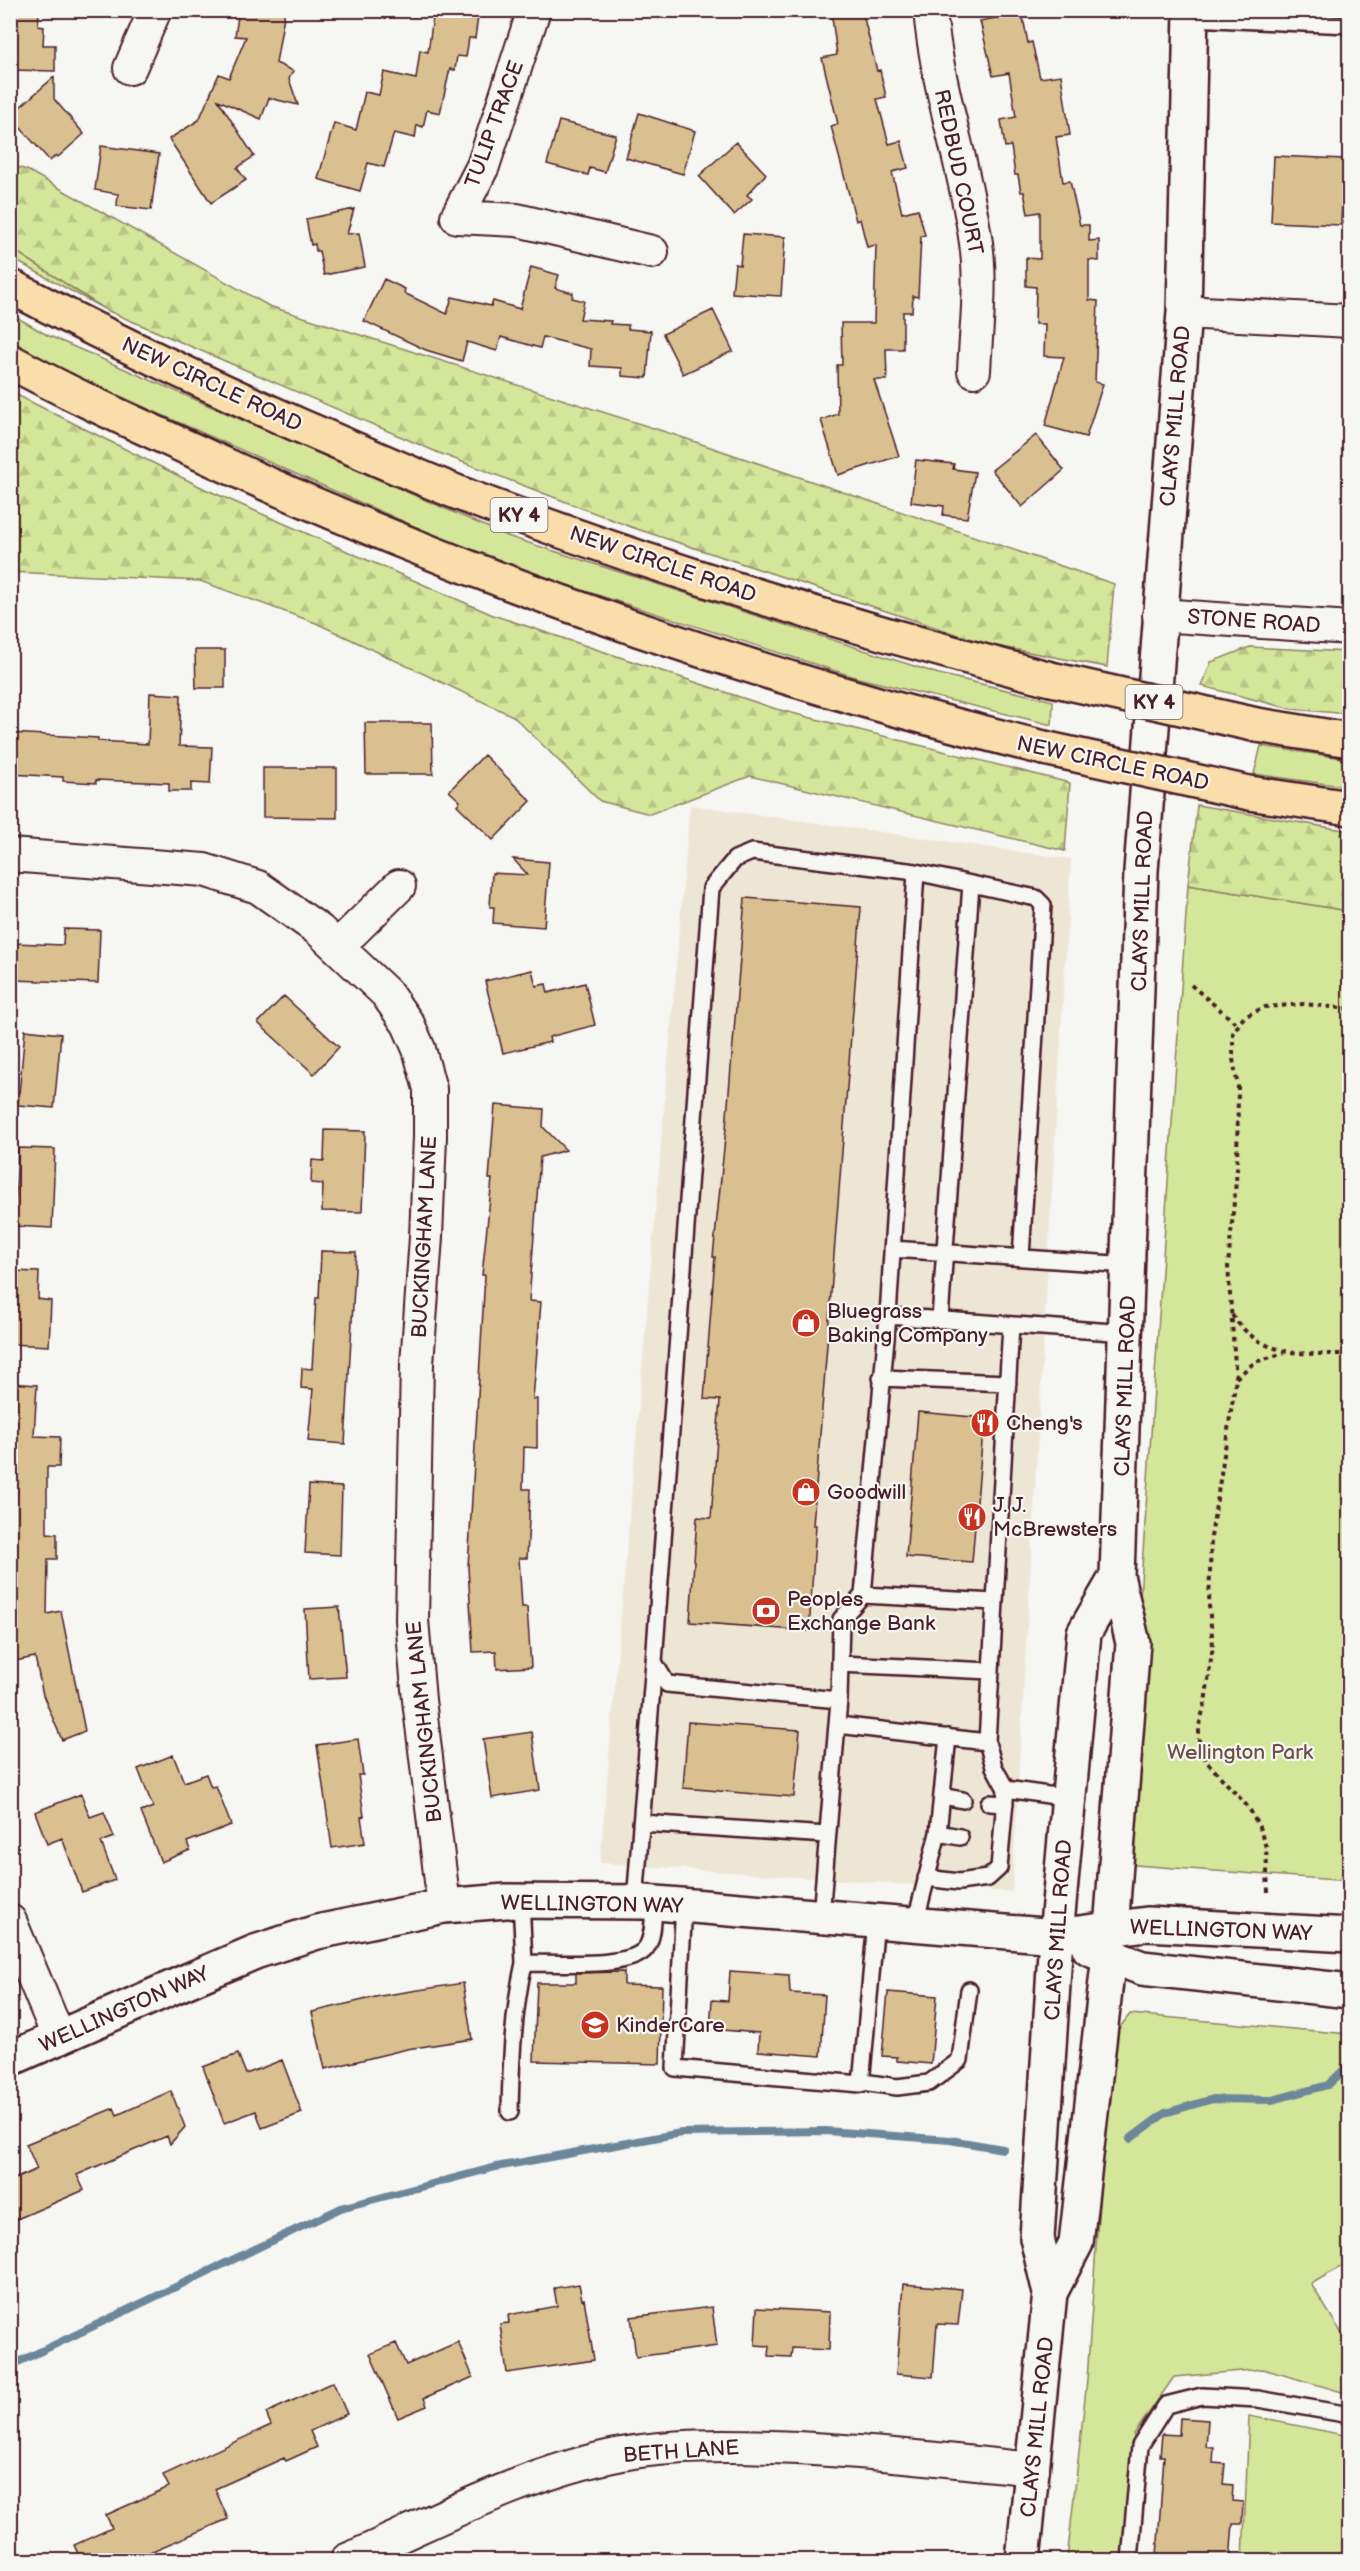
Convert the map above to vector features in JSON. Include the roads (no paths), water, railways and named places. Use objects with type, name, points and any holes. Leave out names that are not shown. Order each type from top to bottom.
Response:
[{"type":"highway","name":"NEW CIRCLE ROAD","points":[[10,286],[81,323],[213,386],[473,498],[699,579],[854,626],[1052,678],[1257,725],[1350,740]]},
{"type":"highway","name":"NEW CIRCLE ROAD","points":[[10,361],[155,433],[283,491],[542,597],[796,682],[944,724],[1044,748],[1249,793],[1350,808]]},
{"type":"main road","name":"CLAYS MILL ROAD","points":[[1050,2293],[1076,2243],[1110,1942],[1133,1643],[1117,1576],[1141,871],[1184,312],[1191,14]]},
{"type":"main road","name":"CLAYS MILL ROAD","points":[[1023,2560],[1050,2293],[1037,2238],[1056,1935],[1084,1633],[1117,1576]]},
{"type":"main road","name":"WELLINGTON WAY","points":[[10,2059],[255,1952],[317,1932],[444,1906],[521,1900],[658,1903],[1056,1935],[1110,1942],[1142,1968],[1350,1991]]},
{"type":"main road","name":"WELLINGTON WAY","points":[[1110,1942],[1147,1924],[1350,1935]]},
{"type":"street","points":[[130,68],[155,10]]},
{"type":"street","name":"TULIP TRACE","points":[[534,10],[483,166],[456,217],[517,220],[652,252]]},
{"type":"street","name":"REDBUD COURT","points":[[930,10],[936,67],[965,182],[976,243],[980,276],[974,371]]},
{"type":"street","points":[[1184,312],[1350,321]]},
{"type":"street","name":"STONE ROAD","points":[[1159,615],[1350,628]]},
{"type":"street","name":"BUCKINGHAM LANE","points":[[10,855],[204,870],[258,887],[319,930],[386,993],[408,1024],[419,1049],[430,1089],[426,1236],[417,1364],[412,1620],[419,1700],[444,1906]]},
{"type":"street","points":[[337,947],[399,886]]},
{"type":"street","points":[[10,1921],[59,2038]]},
{"type":"street","name":"BETH LANE","points":[[348,2560],[476,2503],[549,2474],[621,2454],[718,2445],[829,2449],[1033,2469]]},
{"type":"lane","points":[[1191,14],[1350,26]]},
{"type":"lane","points":[[969,1990],[960,2060],[929,2083],[897,2087],[863,2082],[861,2084],[675,2068],[658,1903],[641,1823],[711,888],[735,859],[752,852],[916,872],[1036,898],[1043,905],[1022,1257]]},
{"type":"lane","points":[[821,1916],[838,1725],[841,1619],[863,1595],[888,1316],[916,872]]},
{"type":"lane","points":[[940,1319],[971,884]]},
{"type":"lane","points":[[892,1249],[1129,1265]]},
{"type":"lane","points":[[888,1316],[1127,1333]]},
{"type":"lane","points":[[926,1878],[959,1881],[988,1878],[999,1868],[1006,1797],[987,1742],[1011,1324]]},
{"type":"lane","points":[[881,1378],[1008,1383]]},
{"type":"lane","points":[[863,1595],[995,1602]]},
{"type":"lane","points":[[654,1662],[667,1684],[839,1700]]},
{"type":"lane","points":[[840,1664],[991,1671]]},
{"type":"lane","points":[[838,1725],[987,1742]]},
{"type":"lane","points":[[915,1924],[938,1833],[948,1737]]},
{"type":"lane","points":[[942,1796],[963,1800]]},
{"type":"lane","points":[[989,1803],[1006,1797],[1069,1798]]},
{"type":"lane","points":[[641,1823],[827,1835]]},
{"type":"lane","points":[[938,1833],[960,1837]]},
{"type":"lane","points":[[986,1840],[1002,1842]]},
{"type":"lane","points":[[510,2112],[515,2018],[524,1963],[521,1900]]},
{"type":"lane","points":[[524,1963],[620,1962],[639,1955],[647,1947],[658,1903]]},
{"type":"lane","points":[[861,2084],[876,1921]]},
{"type":"lane","points":[[1130,2560],[1140,2446],[1166,2405],[1202,2396],[1258,2399],[1350,2415]]},
{"type":"waterway","points":[[1130,2139],[1165,2113],[1213,2099],[1272,2100],[1328,2085],[1350,2064]]},
{"type":"waterway","points":[[10,2366],[341,2208],[496,2167],[681,2133],[826,2131],[950,2140],[1003,2149]]},
{"type":"place","name":"Bluegrass Baking Company","points":[[806,1323]]},
{"type":"place","name":"Cheng's","points":[[985,1423]]},
{"type":"place","name":"Goodwill","points":[[806,1492]]},
{"type":"place","name":"J. J. McBrewsters","points":[[972,1517]]},
{"type":"place","name":"Peoples Exchange Bank","points":[[766,1611]]},
{"type":"place","name":"KinderCare","points":[[595,2025]]},
{"type":"park label","name":"Wellington Park","points":[[1240,1752]]}]
